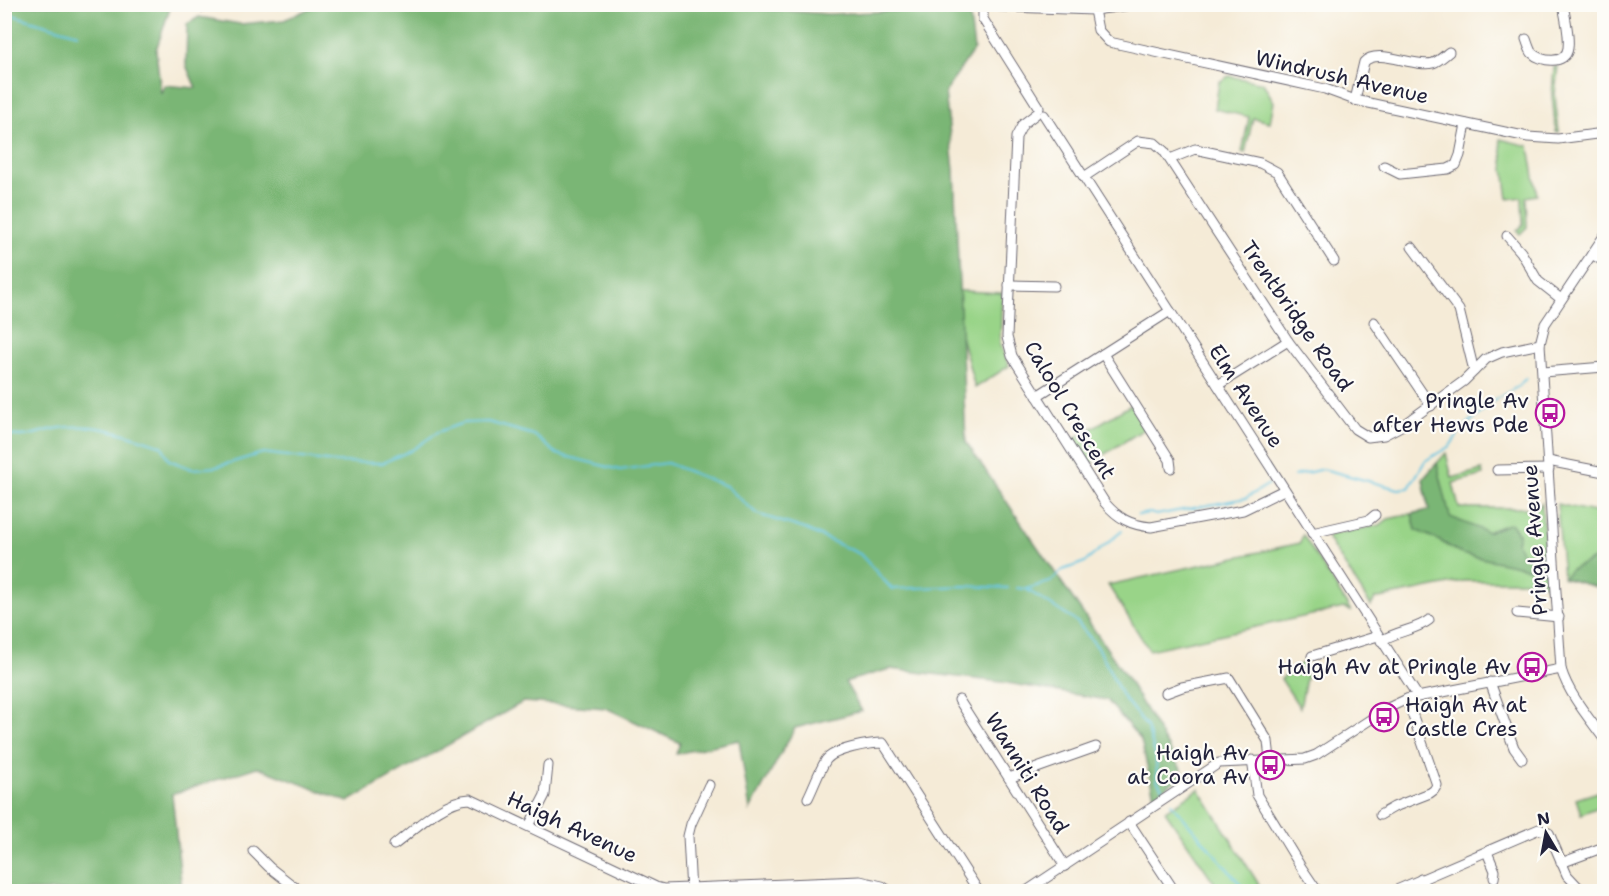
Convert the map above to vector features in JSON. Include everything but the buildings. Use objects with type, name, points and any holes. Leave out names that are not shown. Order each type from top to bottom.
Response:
[{"type":"street","points":[[1094,10],[1139,4]]},
{"type":"street","points":[[1527,39],[1533,54],[1541,59],[1557,59],[1565,55],[1568,46],[1563,4]]},
{"type":"street","name":"Elm Avenue","points":[[1094,10],[983,6],[983,19],[1040,112],[1417,695]]},
{"type":"street","name":"Windrush Avenue","points":[[1094,10],[1098,30],[1109,42],[1325,89],[1355,100],[1543,139],[1605,133]]},
{"type":"street","points":[[1355,100],[1366,59],[1377,56],[1423,64],[1436,62],[1449,52]]},
{"type":"street","name":"Calool Crescent","points":[[1040,112],[1023,124],[1016,136],[1007,337],[1012,356],[1106,503],[1124,521],[1137,526],[1151,527],[1243,510],[1284,490]]},
{"type":"street","points":[[1384,166],[1400,174],[1448,170],[1456,165],[1460,155],[1466,124]]},
{"type":"street","name":"Trentbridge Road","points":[[1084,177],[1138,141],[1155,143],[1170,159],[1288,341],[1355,429],[1368,437],[1384,435],[1431,406],[1464,381],[1486,359],[1502,352],[1540,344]]},
{"type":"street","points":[[1170,159],[1195,149],[1260,163],[1276,172],[1334,261]]},
{"type":"street","points":[[1507,236],[1521,252],[1538,281],[1561,298]]},
{"type":"street","name":"Pringle Avenue","points":[[1605,236],[1545,324],[1540,344],[1561,669],[1564,678],[1605,740]]},
{"type":"street","points":[[1412,247],[1459,310],[1474,371]]},
{"type":"street","points":[[1592,254],[1605,262]]},
{"type":"street","points":[[1009,285],[1054,286]]},
{"type":"street","points":[[1037,396],[1170,311]]},
{"type":"street","points":[[1374,322],[1431,406]]},
{"type":"street","points":[[1218,385],[1288,341]]},
{"type":"street","points":[[1103,354],[1170,460],[1171,468]]},
{"type":"street","points":[[1543,372],[1605,367]]},
{"type":"street","points":[[1497,470],[1549,465],[1605,472]]},
{"type":"street","points":[[1312,533],[1369,520],[1376,515]]},
{"type":"street","points":[[1517,614],[1559,617]]},
{"type":"street","points":[[1312,656],[1423,625],[1429,620]]},
{"type":"street","points":[[1025,891],[1219,764],[1252,760],[1305,759],[1316,756],[1388,708],[1417,695],[1561,669]]},
{"type":"street","points":[[1166,693],[1182,687],[1229,678],[1268,741],[1270,759]]},
{"type":"street","points":[[1490,682],[1514,748],[1522,759]]},
{"type":"street","points":[[1380,815],[1430,793],[1437,785],[1407,699]]},
{"type":"street","name":"Wanniti Road","points":[[959,700],[1065,866]]},
{"type":"street","points":[[808,798],[826,760],[833,754],[871,743],[884,743],[979,891]]},
{"type":"street","points":[[1009,778],[1096,747]]},
{"type":"street","points":[[1252,760],[1257,795],[1318,891]]},
{"type":"street","points":[[529,826],[545,795],[548,765]]},
{"type":"street","points":[[691,889],[688,836],[709,785]]},
{"type":"street","name":"Haigh Avenue","points":[[394,845],[444,807],[459,799],[470,799],[664,889],[781,887],[860,880],[891,891]]},
{"type":"street","points":[[1129,822],[1175,891]]},
{"type":"street","points":[[1392,891],[1539,829],[1549,833],[1567,875],[1583,891]]},
{"type":"street","points":[[1561,863],[1605,848]]},
{"type":"street","points":[[253,851],[269,867],[301,891]]},
{"type":"street","points":[[1487,852],[1495,871],[1494,878]]},
{"type":"street","points":[[1421,879],[1426,891]]},
{"type":"green space","points":[[319,4],[710,5],[828,14],[914,10],[970,17],[974,49],[945,92],[954,170],[966,442],[1127,678],[1184,774],[1154,796],[1141,740],[1107,700],[1001,682],[890,669],[845,682],[862,711],[795,728],[750,810],[739,740],[676,754],[680,743],[606,708],[523,702],[348,802],[257,767],[172,794],[182,891],[5,891],[5,5],[171,5],[156,50],[161,94],[164,85],[196,88],[186,65],[187,24],[199,17],[240,24],[284,20]]},
{"type":"green space","points":[[1558,66],[1555,95],[1559,132],[1556,132],[1552,96],[1554,67]]},
{"type":"green space","points":[[1229,76],[1263,83],[1274,102],[1270,122],[1253,118],[1245,153],[1242,152],[1249,117],[1215,109],[1219,82]]},
{"type":"green space","points":[[1500,139],[1529,146],[1537,195],[1526,197],[1527,227],[1520,234],[1517,231],[1523,225],[1522,197],[1508,199]]},
{"type":"green space","points":[[943,290],[1002,293],[1000,344],[1009,366],[975,388],[960,332]]},
{"type":"green space","points":[[1134,403],[1149,426],[1083,468],[1067,443]]},
{"type":"green space","points":[[1446,453],[1452,478],[1482,470],[1483,475],[1453,483],[1459,508],[1536,508],[1542,503],[1547,587],[1541,581],[1464,581],[1375,599],[1371,606],[1328,539],[1329,535],[1380,525],[1388,519],[1429,510],[1423,479]]},
{"type":"green space","points":[[1437,463],[1450,517],[1487,532],[1511,523],[1519,534],[1517,543],[1522,553],[1545,558],[1546,572],[1462,554],[1416,530],[1412,514],[1429,510],[1423,479]]},
{"type":"green space","points":[[1557,504],[1604,514],[1604,589],[1563,578]]},
{"type":"green space","points":[[1303,535],[1351,611],[1344,608],[1149,650],[1108,585],[1300,543]]},
{"type":"green space","points":[[1604,554],[1604,589],[1563,578],[1570,570]]},
{"type":"green space","points":[[1302,663],[1308,668],[1300,708],[1281,679]]},
{"type":"green space","points":[[1199,789],[1263,891],[1220,891],[1165,811]]},
{"type":"green space","points":[[1604,790],[1604,805],[1581,814],[1576,799]]},
{"type":"waterway","points":[[4,9],[12,15],[78,34]]},
{"type":"waterway","points":[[1294,476],[1323,469],[1398,489],[1409,488],[1425,461],[1450,446],[1461,430],[1496,399],[1519,386],[1526,378]]},
{"type":"waterway","points":[[4,434],[27,436],[52,429],[99,428],[162,446],[169,460],[192,469],[216,467],[263,453],[334,462],[382,463],[412,450],[438,432],[463,423],[488,422],[534,435],[557,454],[620,470],[667,463],[726,486],[757,514],[805,529],[860,554],[892,589],[964,586],[1008,588]]},
{"type":"waterway","points":[[1138,515],[1150,513],[1156,515],[1246,498],[1269,484]]},
{"type":"waterway","points":[[1026,589],[1050,582],[1063,570],[1085,562],[1122,531]]},
{"type":"waterway","points":[[1017,588],[1026,589],[1077,622],[1099,649],[1122,696],[1147,727],[1156,757],[1157,780],[1162,788]]},
{"type":"waterway","points":[[1171,803],[1242,886],[1243,892]]},
{"type":"place","name":"Pringle Av after Hews Pde","points":[[1550,413]]},
{"type":"place","name":"Haigh Av at Pringle Av","points":[[1532,667]]},
{"type":"place","name":"Haigh Av at Castle Cres","points":[[1384,717]]},
{"type":"place","name":"Haigh Av at Coora Av","points":[[1270,765]]}]
